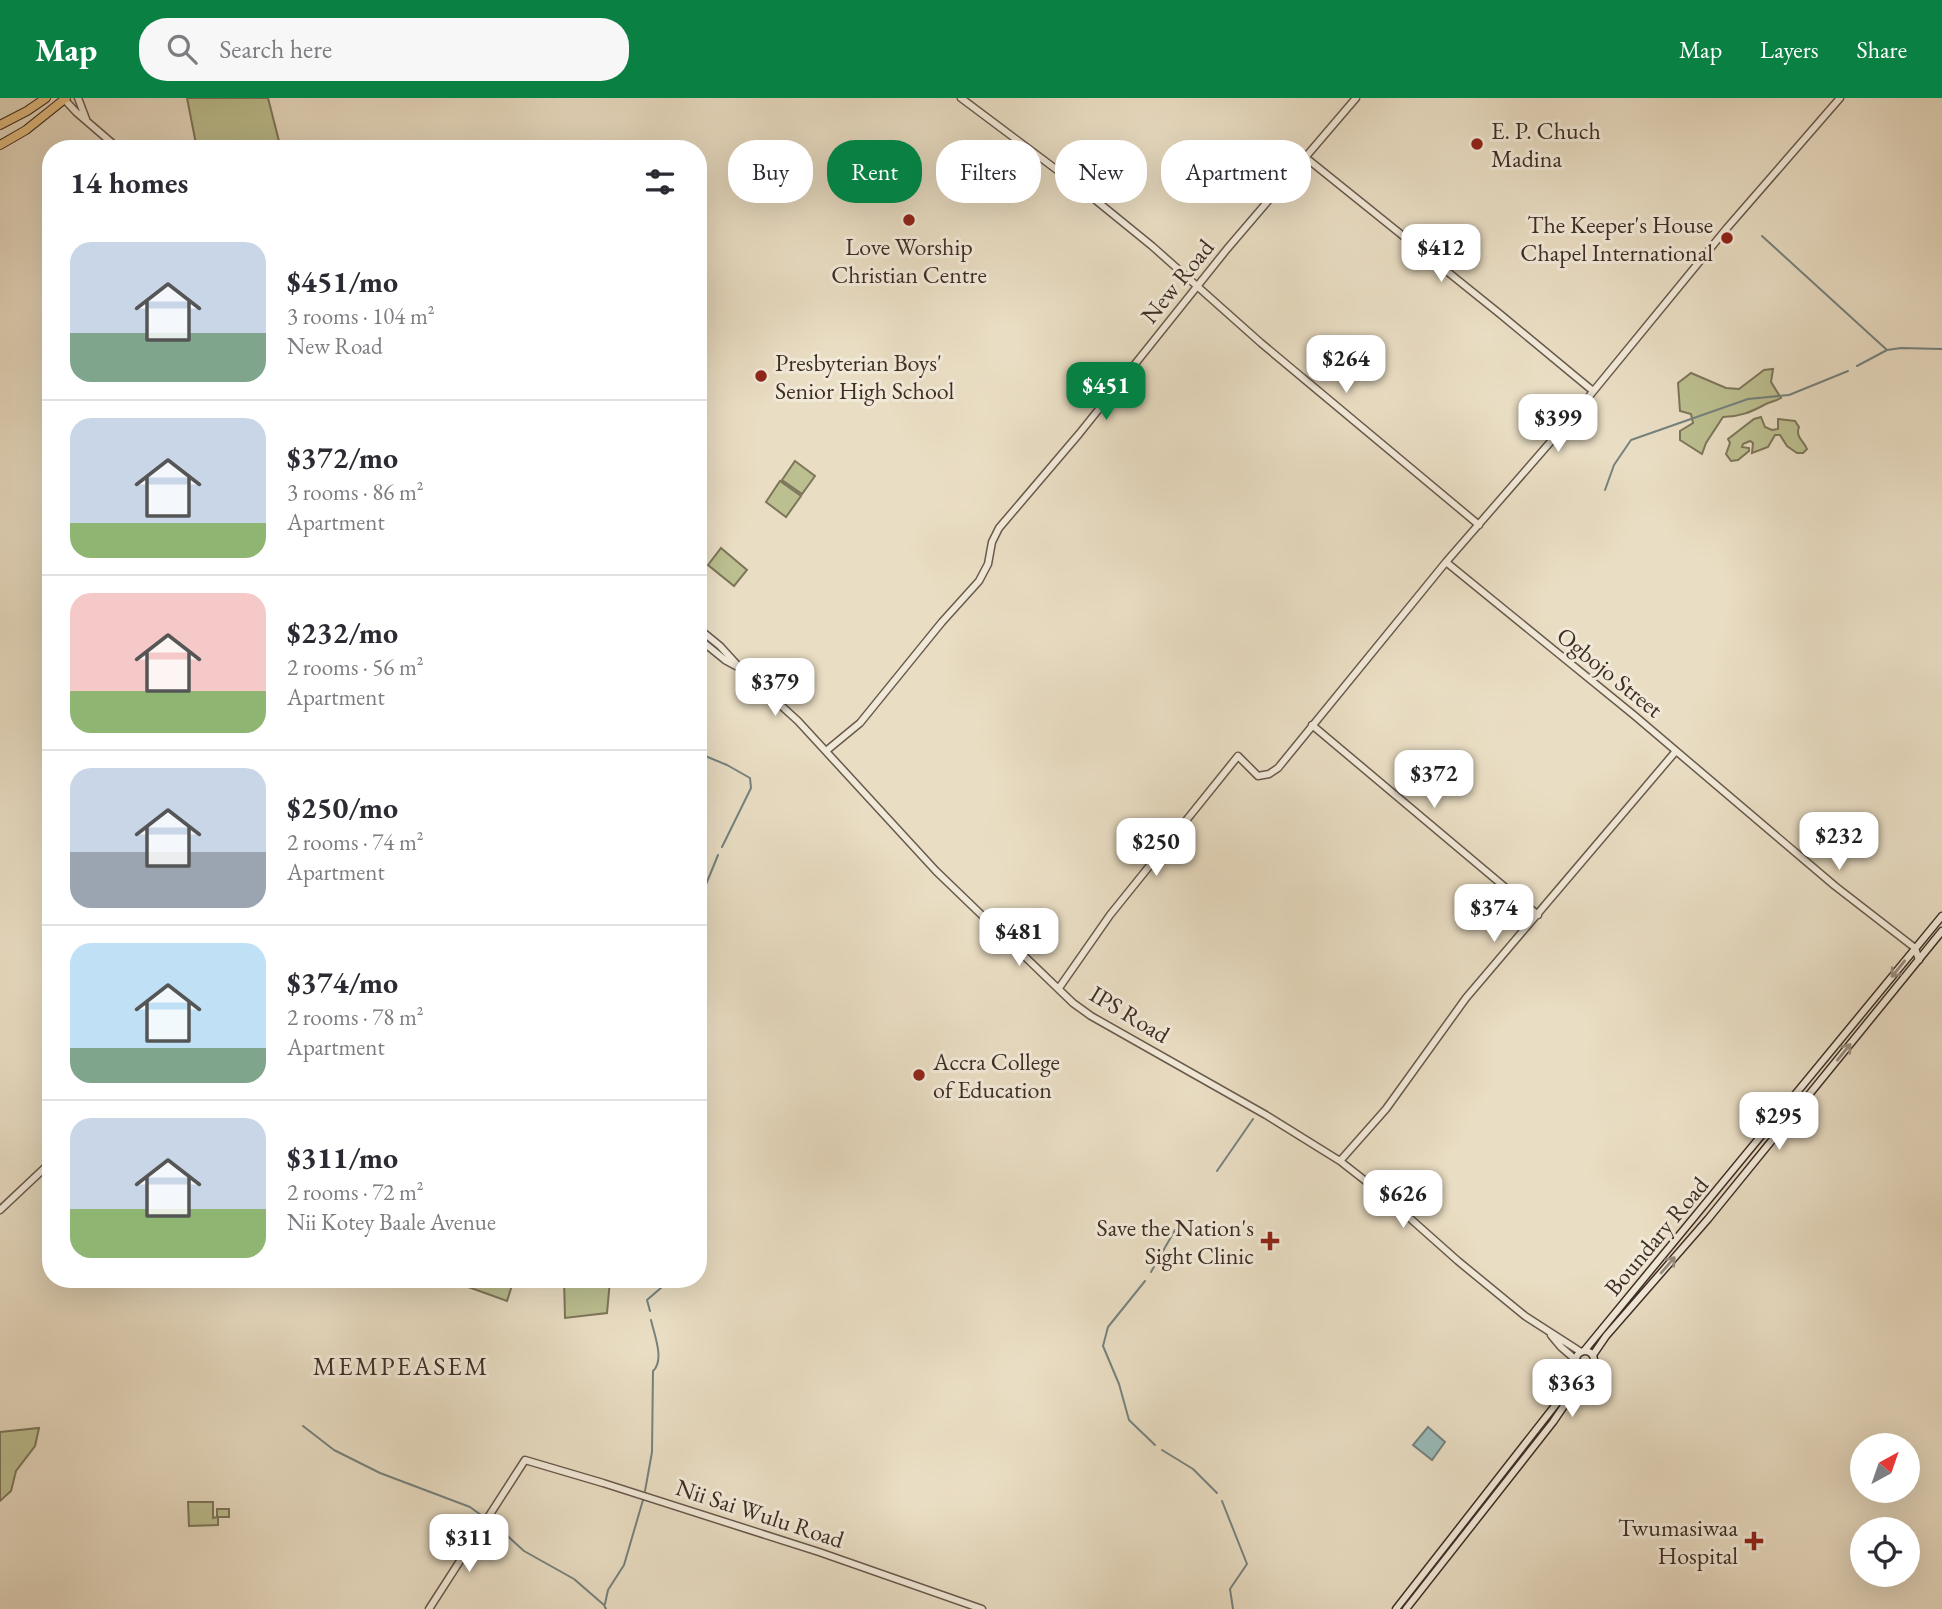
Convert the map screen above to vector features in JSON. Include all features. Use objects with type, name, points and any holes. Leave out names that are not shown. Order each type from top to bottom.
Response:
[{"type":"highway","points":[[0,125],[46,98]]},
{"type":"highway","points":[[0,145],[26,130],[65,98]]},
{"type":"street","points":[[65,98],[109,140]]},
{"type":"street","points":[[78,98],[87,121]]},
{"type":"street","points":[[961,98],[1077,185],[1479,525]]},
{"type":"street","name":"New Road","points":[[1311,150],[1356,98]]},
{"type":"street","points":[[1059,988],[1110,915],[1238,756],[1258,776],[1269,774],[1278,768],[1446,562],[1840,98]]},
{"type":"street","points":[[1311,162],[1592,391]]},
{"type":"street","name":"New Road","points":[[826,751],[860,723],[979,581],[988,565],[992,542],[999,528],[1075,439],[1197,285],[1266,203]]},
{"type":"street","name":"Ogbojo Street","points":[[1446,562],[1835,886],[1915,948]]},
{"type":"street","name":"IPS Road","points":[[707,635],[826,751],[936,871],[1091,1016],[1266,1115],[1340,1161],[1525,1316],[1583,1352]]},
{"type":"street","name":"IPS Road","points":[[707,645],[741,669]]},
{"type":"street","points":[[1312,725],[1538,915]]},
{"type":"street","points":[[1340,1161],[1386,1109],[1466,998],[1676,751]]},
{"type":"street","name":"Boundary Road","points":[[1583,1352],[1942,916]]},
{"type":"street","name":"Boundary Road","points":[[1593,1355],[1606,1336],[1708,1219],[1942,931]]},
{"type":"street","points":[[1915,948],[1919,960]]},
{"type":"street","points":[[0,1210],[42,1170]]},
{"type":"street","name":"IPS Road","points":[[1548,1331],[1578,1363]]},
{"type":"street","points":[[1396,1609],[1557,1404],[1583,1352],[1593,1355],[1594,1361],[1590,1368],[1553,1422],[1406,1609]]},
{"type":"street","points":[[1578,1363],[1585,1369],[1590,1368]]},
{"type":"street","name":"Nii Sai Wulu Road","points":[[429,1609],[525,1460],[819,1552],[982,1609]]},
{"type":"green space","points":[[187,98],[268,98],[279,140],[195,140]]},
{"type":"green space","points":[[1773,369],[1771,382],[1781,398],[1745,414],[1723,417],[1702,454],[1680,440],[1680,431],[1693,423],[1691,414],[1680,411],[1678,383],[1691,373],[1726,388],[1739,389],[1764,370]]},
{"type":"green space","points":[[1761,417],[1765,427],[1772,430],[1778,429],[1778,419],[1795,421],[1799,427],[1799,436],[1807,449],[1803,453],[1797,453],[1787,446],[1780,435],[1775,435],[1768,447],[1752,453],[1753,443],[1750,441],[1743,444],[1742,447],[1749,448],[1749,451],[1738,460],[1731,461],[1726,454],[1730,443],[1728,439],[1754,419]]},
{"type":"green space","points":[[795,461],[815,476],[802,494],[782,480]]},
{"type":"green space","points":[[780,481],[801,496],[786,517],[766,502]]},
{"type":"green space","points":[[721,548],[747,570],[734,586],[708,565]]},
{"type":"green space","points":[[471,1288],[511,1288],[507,1301]]},
{"type":"green space","points":[[564,1288],[609,1288],[607,1313],[565,1318]]},
{"type":"green space","points":[[39,1428],[35,1446],[16,1471],[11,1491],[0,1501],[0,1432]]},
{"type":"green space","points":[[188,1502],[213,1502],[213,1518],[217,1517],[217,1509],[229,1509],[229,1517],[218,1517],[218,1525],[189,1526]]},
{"type":"water","points":[[1428,1427],[1445,1442],[1432,1460],[1413,1445]]},
{"type":"waterway","points":[[1762,236],[1887,350]]},
{"type":"waterway","points":[[1857,366],[1887,350],[1942,349]]},
{"type":"waterway","points":[[1605,490],[1614,465],[1631,440],[1748,399],[1789,395],[1848,371]]},
{"type":"waterway","points":[[707,757],[750,778],[751,788],[722,847]]},
{"type":"waterway","points":[[707,882],[718,855]]},
{"type":"waterway","points":[[1217,1171],[1253,1119]]},
{"type":"waterway","points":[[1151,1272],[1175,1230]]},
{"type":"waterway","points":[[1145,1281],[1108,1327],[1103,1346],[1119,1384],[1129,1420],[1155,1445]]},
{"type":"waterway","points":[[650,1311],[647,1300],[661,1288]]},
{"type":"waterway","points":[[645,1491],[652,1452],[653,1371],[658,1360],[651,1320]]},
{"type":"waterway","points":[[303,1426],[334,1450],[380,1473],[470,1507],[524,1551],[574,1579],[606,1609]]},
{"type":"waterway","points":[[1162,1450],[1193,1469],[1217,1493]]},
{"type":"waterway","points":[[605,1604],[608,1590],[624,1565],[643,1500]]},
{"type":"waterway","points":[[1222,1501],[1247,1564],[1230,1589],[1233,1609]]},
{"type":"place","name":"E. P. Chuch Madina","points":[[1477,144]]},
{"type":"place","name":"Love Worship Christian Centre","points":[[909,220]]},
{"type":"place","name":"The Keeper's House Chapel International","points":[[1727,238]]},
{"type":"place","name":"Presbyterian Boys' Senior High School","points":[[761,376]]},
{"type":"place","name":"Accra College of Education","points":[[919,1075]]},
{"type":"place","name":"Save the Nation's Sight Clinic","points":[[1270,1241]]},
{"type":"place","name":"Twumasiwaa Hospital","points":[[1754,1541]]},
{"type":"district","name":"MEMPEASEM","points":[[401,1366]]}]
